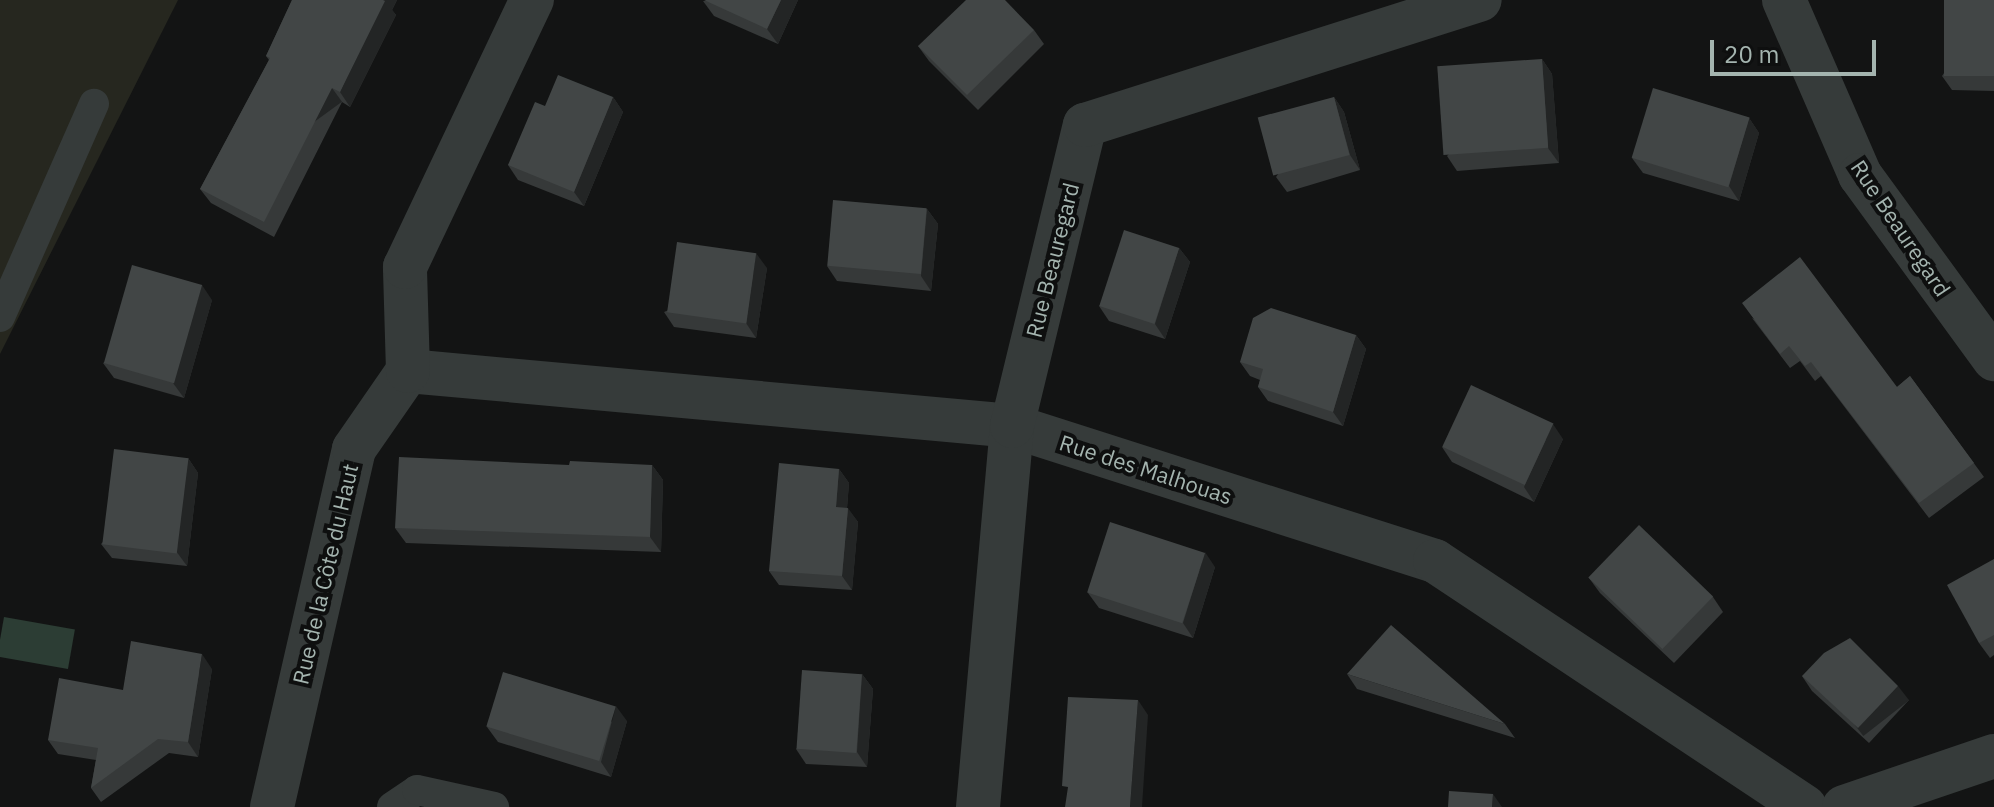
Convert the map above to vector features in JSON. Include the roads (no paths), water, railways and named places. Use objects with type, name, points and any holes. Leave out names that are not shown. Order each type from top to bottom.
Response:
[{"type":"street","points":[[408,371],[405,267],[532,0]]},
{"type":"street","name":"Rue Beauregard","points":[[978,807],[1012,426],[1085,125],[1480,0]]},
{"type":"street","name":"Rue Beauregard","points":[[1784,0],[1860,175],[1994,359]]},
{"type":"street","name":"Rue des Malhouas","points":[[408,371],[1012,426],[1435,561],[1805,807]]},
{"type":"street","name":"Rue de la Côte du Haut","points":[[272,807],[354,449],[408,371]]},
{"type":"street","points":[[1844,807],[1994,756]]},
{"type":"lane","points":[[0,317],[94,104]]},
{"type":"lane","points":[[392,807],[417,790],[494,807]]}]
